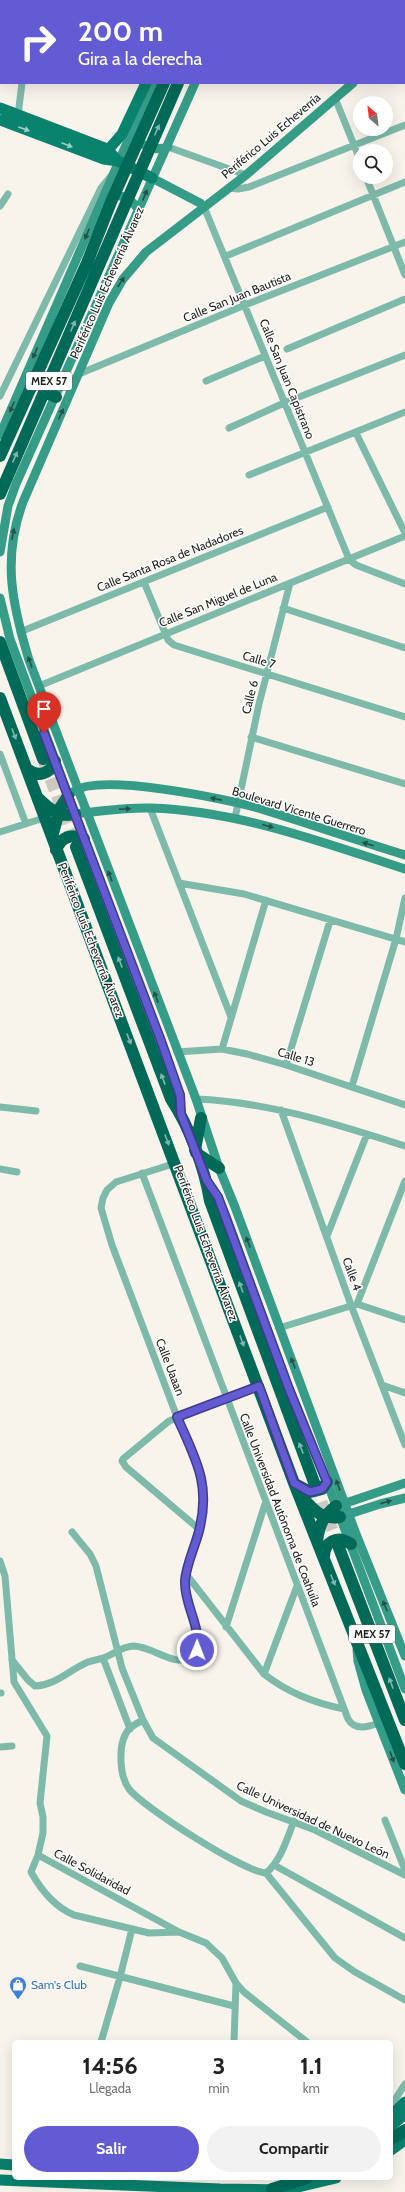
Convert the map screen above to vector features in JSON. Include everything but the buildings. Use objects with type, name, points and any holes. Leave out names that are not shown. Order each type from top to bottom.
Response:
[{"type":"highway","name":"MEX 57","points":[[0,456],[87,262],[111,202],[164,84]]},
{"type":"highway","name":"Periférico Luis Echeverría Álvarez","points":[[0,494],[178,84]]},
{"type":"highway","points":[[44,392],[56,397]]},
{"type":"highway","name":"Periférico Luis Echeverría Álvarez","points":[[0,642],[49,760]]},
{"type":"highway","name":"Periférico Luis Echeverría Álvarez","points":[[0,698],[56,850],[176,1163],[296,1488],[357,1640]]},
{"type":"highway","points":[[27,769],[36,774],[46,773],[50,770],[49,760]]},
{"type":"highway","points":[[52,838],[58,813],[64,801],[73,792]]},
{"type":"highway","points":[[36,796],[58,813],[69,816],[81,814]]},
{"type":"highway","points":[[56,850],[62,840],[67,837],[73,836],[80,843]]},
{"type":"highway","name":"Periférico Luis Echeverría Álvarez","points":[[80,843],[171,1099],[181,1114],[207,1181],[210,1201],[321,1483]]},
{"type":"highway","points":[[201,1118],[195,1152],[219,1168]]},
{"type":"highway","points":[[296,1488],[310,1492],[322,1489],[321,1483]]},
{"type":"highway","points":[[296,1488],[313,1510],[324,1517]]},
{"type":"highway","points":[[317,1543],[318,1531],[324,1517],[342,1510]]},
{"type":"highway","points":[[324,1559],[324,1552],[331,1541],[338,1539],[345,1546]]},
{"type":"highway","name":"MEX 57","points":[[345,1546],[405,1720]]},
{"type":"highway","name":"MEX 57","points":[[357,1640],[405,1764]]},
{"type":"highway","points":[[393,2138],[405,2130]]},
{"type":"highway","points":[[272,2190],[300,2180]]},
{"type":"main road","points":[[108,150],[117,142],[122,134],[146,84]]},
{"type":"main road","points":[[0,108],[18,115],[51,133]]},
{"type":"main road","points":[[0,120],[51,133],[87,147],[108,150],[118,161]]},
{"type":"main road","points":[[87,147],[104,159],[118,161],[152,178]]},
{"type":"main road","points":[[393,2114],[405,2102]]},
{"type":"main road","points":[[393,2124],[405,2114]]},
{"type":"main road","points":[[393,2149],[405,2140]]},
{"type":"main road","points":[[0,2164],[12,2165]]},
{"type":"main road","points":[[0,2180],[272,2190],[297,2189],[329,2180]]},
{"type":"street","points":[[18,115],[22,84]]},
{"type":"street","points":[[0,435],[112,174],[153,84]]},
{"type":"street","name":"Periférico Luis Echeverría Álvarez","points":[[195,84],[168,147],[152,178],[99,314],[79,374],[22,502],[10,548],[11,581],[20,632],[81,814],[196,1099],[201,1118],[279,1328],[342,1510],[405,1656]]},
{"type":"street","name":"Periférico Luis Echeverría","points":[[99,314],[133,266],[146,252],[246,175],[352,84]]},
{"type":"street","points":[[335,98],[354,144]]},
{"type":"street","points":[[134,125],[138,138],[148,148],[161,149],[168,147],[246,175]]},
{"type":"street","points":[[360,144],[405,125]]},
{"type":"street","points":[[230,188],[238,189],[249,187],[353,147]]},
{"type":"street","points":[[0,396],[101,188],[112,174]]},
{"type":"street","points":[[152,178],[200,203],[204,207]]},
{"type":"street","points":[[226,256],[405,182]]},
{"type":"street","points":[[369,184],[395,246],[405,275]]},
{"type":"street","points":[[0,206],[8,194]]},
{"type":"street","points":[[102,200],[116,195],[123,196],[135,204],[139,211]]},
{"type":"street","name":"Calle San Juan Capistrano","points":[[204,207],[226,256],[284,403],[349,559]]},
{"type":"street","name":"Calle San Juan Bautista","points":[[79,374],[245,305],[405,242]]},
{"type":"street","points":[[287,349],[405,299]]},
{"type":"street","name":"Periférico Luis Echeverría Álvarez","points":[[0,552],[8,506],[16,484],[56,397],[99,314]]},
{"type":"street","points":[[229,428],[284,403],[405,355]]},
{"type":"street","points":[[206,381],[265,356]]},
{"type":"street","points":[[249,475],[304,451],[356,433],[405,412]]},
{"type":"street","points":[[356,433],[405,535]]},
{"type":"street","name":"Calle Santa Rosa de Nadadores","points":[[20,632],[328,507]]},
{"type":"street","name":"Calle San Miguel de Luna","points":[[39,686],[405,535]]},
{"type":"street","points":[[349,559],[356,565],[405,584]]},
{"type":"street","name":"Calle 7","points":[[144,582],[166,634],[171,642],[179,646],[405,717]]},
{"type":"street","name":"Calle 6","points":[[235,818],[251,737],[290,582]]},
{"type":"street","name":"Periférico Luis Echeverría Álvarez","points":[[0,598],[8,632],[49,760],[73,792]]},
{"type":"street","points":[[283,608],[405,648]]},
{"type":"street","points":[[251,737],[405,784]]},
{"type":"street","points":[[0,754],[26,824]]},
{"type":"street","name":"Boulevard Vicente Guerrero","points":[[73,792],[100,785],[137,786],[238,804],[405,855]]},
{"type":"street","points":[[150,808],[231,1017]]},
{"type":"street","name":"Boulevard Vicente Guerrero","points":[[81,814],[150,808],[235,818],[310,838],[405,869]]},
{"type":"street","name":"Periférico Luis Echeverría Álvarez","points":[[80,843],[81,814]]},
{"type":"street","points":[[0,832],[44,818]]},
{"type":"street","points":[[179,883],[224,889],[266,900],[330,921],[405,942]]},
{"type":"street","points":[[352,1086],[396,940],[405,898]]},
{"type":"street","points":[[222,1049],[266,900]]},
{"type":"street","points":[[286,1064],[330,921]]},
{"type":"street","name":"Calle 13","points":[[177,1052],[222,1049],[286,1064],[405,1105]]},
{"type":"street","points":[[196,1099],[222,1100],[281,1110],[324,1120],[405,1146]]},
{"type":"street","points":[[0,1107],[36,1111]]},
{"type":"street","name":"Calle 4","points":[[281,1110],[405,1445]]},
{"type":"street","points":[[327,1236],[367,1134]]},
{"type":"street","name":"Calle Uaaan","points":[[12,1660],[28,1680],[35,1686],[51,1683],[89,1661],[103,1658],[117,1651],[134,1646],[177,1660],[187,1661],[193,1658],[197,1650],[198,1637],[186,1595],[186,1574],[199,1529],[204,1505],[203,1482],[112,1244],[101,1208],[103,1198],[107,1190],[116,1182],[176,1163]]},
{"type":"street","points":[[0,1169],[17,1172]]},
{"type":"street","name":"Calle Universidad Autónoma de Coahuila","points":[[142,1173],[227,1398],[265,1504],[348,1719],[353,1726],[358,1727],[379,1723]]},
{"type":"street","points":[[354,1305],[405,1181]]},
{"type":"street","points":[[279,1328],[354,1305],[405,1320]]},
{"type":"street","points":[[382,1385],[405,1393]]},
{"type":"street","points":[[199,1529],[122,1461],[156,1431],[177,1417],[259,1386]]},
{"type":"street","name":"Periférico Luis Echeverría Álvarez","points":[[321,1483],[342,1510],[345,1546],[405,1689]]},
{"type":"street","points":[[342,1510],[405,1483]]},
{"type":"street","points":[[342,1510],[380,1504],[405,1498]]},
{"type":"street","points":[[226,1627],[265,1504]]},
{"type":"street","name":"Calle Universidad de Nuevo León","points":[[72,1532],[90,1554],[96,1566],[117,1651],[148,1731],[160,1744],[241,1801],[266,1812],[294,1821],[405,1875]]},
{"type":"street","name":"Calle Solidaridad","points":[[0,1561],[5,1576],[14,1682],[47,1736],[40,1803],[43,1817],[43,1833],[38,1855],[179,1932],[206,1943],[215,1950],[236,1983]]},
{"type":"street","points":[[186,1574],[264,1674],[279,1686],[299,1696],[320,1704],[344,1709]]},
{"type":"street","points":[[264,1674],[297,1586]]},
{"type":"street","name":"Periférico Luis Echeverría Álvarez","points":[[357,1640],[358,1661],[361,1675],[405,1790]]},
{"type":"street","points":[[103,1658],[130,1729]]},
{"type":"street","points":[[143,1720],[130,1729],[122,1747],[121,1760],[124,1780],[133,1792],[226,1857],[253,1870],[266,1873],[336,1958],[355,1972],[405,2000]]},
{"type":"street","points":[[0,1747],[12,1746]]},
{"type":"street","points":[[386,1820],[405,1870]]},
{"type":"street","points":[[266,1873],[274,1865],[294,1821]]},
{"type":"street","points":[[38,1855],[30,1872],[51,1899],[65,1912],[149,1933],[179,1932]]},
{"type":"street","points":[[274,1865],[405,1938]]},
{"type":"street","points":[[102,2040],[132,1929]]},
{"type":"street","points":[[80,1966],[234,2006]]},
{"type":"street","points":[[234,2040],[236,1983]]},
{"type":"street","points":[[236,1983],[255,2002],[304,2040]]},
{"type":"street","points":[[393,2103],[405,2084]]},
{"type":"tunnel","points":[[44,762],[76,846]]},
{"type":"tunnel","points":[[315,1485],[339,1548]]},
{"type":"place","name":"Sam's Club","points":[[18,2000]]},
{"type":"route","points":[[44,733],[161,1041],[180,1095],[181,1114],[207,1181],[218,1197],[227,1219],[289,1389],[327,1482],[322,1489],[316,1492],[305,1491],[294,1483],[259,1386],[177,1417],[200,1471],[204,1493],[204,1505],[199,1529],[185,1581],[186,1595],[198,1630],[197,1650]]}]
